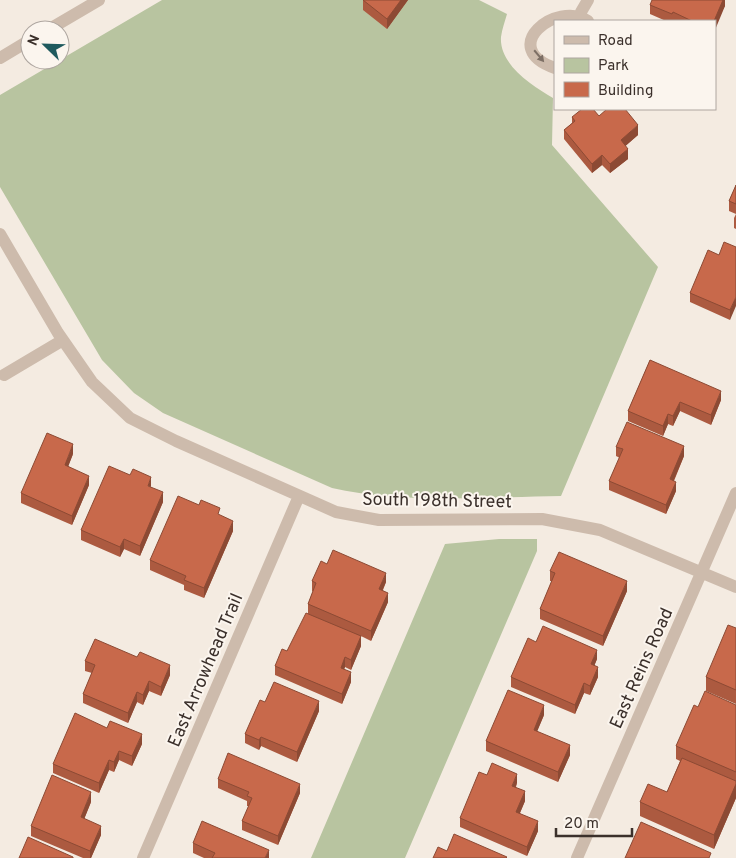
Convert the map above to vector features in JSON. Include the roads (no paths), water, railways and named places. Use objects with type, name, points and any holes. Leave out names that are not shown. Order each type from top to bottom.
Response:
[{"type":"street","points":[[65,20],[99,0]]},
{"type":"street","points":[[554,67],[538,57],[530,39],[532,29],[543,12],[552,8],[572,7],[584,17],[588,0]]},
{"type":"street","points":[[0,58],[20,46]]},
{"type":"street","name":"South 198th Street","points":[[0,234],[63,340],[92,382],[130,418],[336,512],[379,520],[542,519],[600,530],[736,587]]},
{"type":"street","points":[[4,375],[63,340]]},
{"type":"street","name":"East Reins Road","points":[[577,858],[736,493]]},
{"type":"street","name":"East Arrowhead Trail","points":[[143,858],[299,496]]}]
